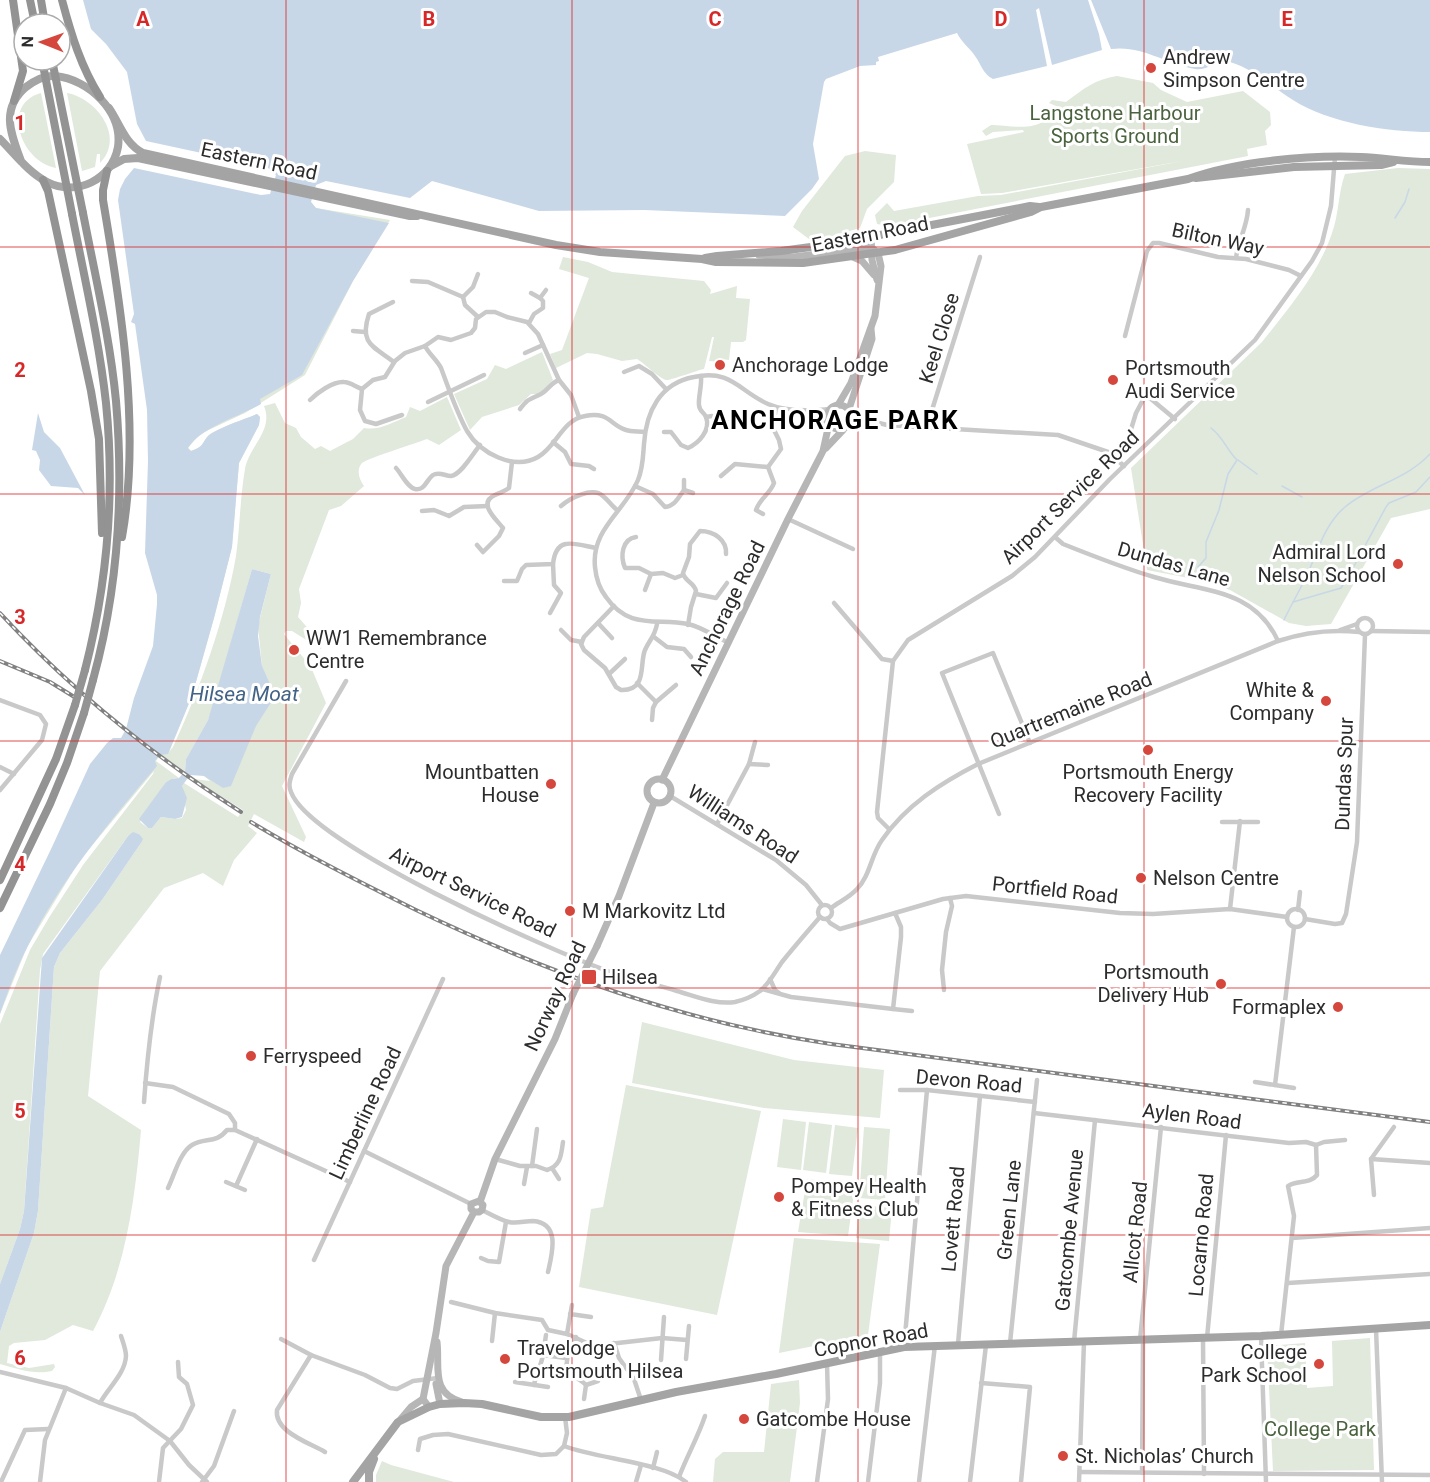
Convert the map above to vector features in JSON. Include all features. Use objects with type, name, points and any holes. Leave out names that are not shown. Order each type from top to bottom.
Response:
[{"type":"highway","points":[[13,0],[23,71],[13,103]]},
{"type":"highway","points":[[62,0],[82,64],[99,97]]},
{"type":"highway","points":[[0,880],[56,759],[75,705],[93,635],[103,578],[108,526],[109,438],[106,400],[44,72]]},
{"type":"highway","points":[[54,72],[83,213],[116,399],[119,491],[114,582]]},
{"type":"highway","points":[[0,908],[54,794],[84,713],[104,642],[127,507],[128,406],[123,340],[103,200],[103,190],[109,169]]},
{"type":"highway","points":[[44,180],[91,391],[99,439],[103,578]]},
{"type":"main road","points":[[0,139],[21,161],[44,180],[62,187],[76,187],[91,183],[109,169],[116,155],[117,132],[109,108],[79,82],[52,75],[35,81],[22,90],[13,103],[9,116],[10,131],[21,161]]},
{"type":"main road","points":[[0,111],[13,103]]},
{"type":"main road","name":"Eastern Road","points":[[109,108],[120,123],[128,141],[140,151],[243,177]]},
{"type":"main road","name":"Eastern Road","points":[[109,169],[124,159],[133,157],[243,177],[410,216],[423,216],[556,245],[600,252],[716,262],[787,264],[853,257],[929,241],[1031,212],[1041,207],[1188,178],[1205,172],[1252,165],[1372,158],[1430,162]]},
{"type":"main road","name":"Eastern Road","points":[[702,259],[813,247],[1030,206],[1041,207]]},
{"type":"main road","name":"Copnor Road","points":[[353,1482],[398,1422],[440,1404],[464,1403],[504,1408],[541,1417],[565,1418],[582,1416],[641,1400],[827,1365],[904,1347],[1261,1336],[1430,1325]]},
{"type":"main road","name":"Copnor Road","points":[[369,1482],[369,1472],[377,1449]]},
{"type":"street","name":"Airport Service Road","points":[[893,661],[908,640],[1012,576],[1055,537],[1255,340],[1317,252],[1331,206],[1335,161]]},
{"type":"street","points":[[1236,258],[1248,210]]},
{"type":"street","points":[[729,644],[688,625],[657,624],[633,618],[614,606],[607,599],[599,584],[595,567],[596,548],[603,530],[635,486],[641,472],[645,432],[651,410],[666,389],[685,379],[714,376],[731,380],[757,398],[776,407],[808,411],[831,409],[838,405],[848,390],[871,328],[878,298],[880,264],[874,252],[871,236]]},
{"type":"street","name":"Bilton Way","points":[[1125,336],[1147,250],[1151,244],[1159,243],[1218,257],[1236,258],[1289,270],[1301,276]]},
{"type":"street","points":[[755,254],[794,257],[860,248],[874,252]]},
{"type":"street","points":[[853,257],[866,264],[878,282]]},
{"type":"street","name":"Keel Close","points":[[932,428],[932,410],[980,257]]},
{"type":"street","points":[[463,297],[473,287],[478,273]]},
{"type":"street","points":[[412,281],[428,282],[463,297]]},
{"type":"street","points":[[540,298],[546,290]]},
{"type":"street","points":[[529,323],[534,314],[543,308],[543,301],[531,293]]},
{"type":"street","points":[[463,297],[465,304],[478,317]]},
{"type":"street","points":[[393,302],[369,314],[365,332],[371,346],[394,362]]},
{"type":"street","points":[[402,415],[376,424],[362,422],[360,407],[362,389],[373,380],[385,377],[394,362],[405,353],[441,337],[452,340],[471,333],[478,317],[486,312],[495,312],[529,323],[536,331],[559,380],[569,392],[579,417]]},
{"type":"street","points":[[845,429],[851,420],[850,410],[872,339],[871,328]]},
{"type":"street","points":[[353,331],[365,332]]},
{"type":"street","points":[[525,353],[543,345]]},
{"type":"street","points":[[425,346],[430,356],[439,365],[468,432],[480,445],[498,457],[512,462],[534,459],[545,452],[568,424],[579,417],[604,416],[625,430],[645,432]]},
{"type":"street","points":[[624,372],[639,366],[652,374],[666,389]]},
{"type":"street","points":[[428,402],[484,375]]},
{"type":"street","points":[[664,432],[671,432],[683,447],[690,447],[706,432],[706,417],[699,406],[701,376]]},
{"type":"street","points":[[520,410],[528,399],[541,394],[549,385],[559,380]]},
{"type":"street","points":[[310,400],[318,393],[340,382],[362,389]]},
{"type":"street","points":[[1125,449],[1143,398],[1152,399],[1174,418]]},
{"type":"street","points":[[838,405],[845,406],[879,424]]},
{"type":"street","points":[[768,467],[781,449],[773,428],[776,407]]},
{"type":"street","points":[[828,423],[827,416],[831,409]]},
{"type":"street","points":[[808,411],[835,429],[879,424],[1058,435],[1108,452],[1125,466]]},
{"type":"street","points":[[706,417],[712,416],[730,423],[732,419]]},
{"type":"street","name":"Anchorage Road","points":[[662,780],[823,451],[828,423]]},
{"type":"street","name":"Anchorage Road","points":[[823,451],[845,429]]},
{"type":"street","points":[[553,442],[565,453],[570,464],[589,466],[594,470]]},
{"type":"street","points":[[396,468],[410,486],[420,488],[435,475],[457,474],[480,445]]},
{"type":"street","points":[[477,545],[483,552],[500,537],[503,528],[490,514],[488,506],[492,496],[509,488],[512,462]]},
{"type":"street","points":[[721,476],[735,464],[768,467]]},
{"type":"street","points":[[753,516],[760,500],[773,485],[768,467]]},
{"type":"street","points":[[635,486],[653,494],[665,507],[676,502],[684,490],[684,480]]},
{"type":"street","points":[[684,490],[693,493]]},
{"type":"street","points":[[561,506],[572,497],[593,493],[603,496],[617,510]]},
{"type":"street","points":[[422,512],[434,510],[451,516],[464,507],[488,506]]},
{"type":"street","points":[[756,510],[763,514]]},
{"type":"street","points":[[788,519],[853,549]]},
{"type":"street","points":[[688,625],[696,594],[694,586],[683,575],[689,557],[689,547],[694,537],[698,532],[703,531],[718,537],[726,545],[726,554]]},
{"type":"street","points":[[636,537],[628,538],[625,542],[622,558],[624,567],[639,568],[651,574],[663,573],[675,578],[683,575]]},
{"type":"street","name":"Dundas Lane","points":[[1055,537],[1063,544],[1148,575],[1217,592],[1243,602],[1266,620],[1278,642]]},
{"type":"street","points":[[550,613],[561,594],[554,585],[553,564],[556,551],[563,544],[573,543],[596,548]]},
{"type":"street","points":[[504,581],[517,581],[526,565],[553,564]]},
{"type":"street","points":[[645,590],[651,574]]},
{"type":"street","points":[[696,594],[716,598],[727,583]]},
{"type":"street","points":[[831,908],[849,897],[860,886],[879,843],[889,829],[878,818],[877,812],[893,661],[882,659],[834,603]]},
{"type":"street","points":[[614,606],[584,637],[582,642],[584,650],[609,674],[617,689],[622,691],[630,689],[637,683],[642,674],[645,651],[654,637],[657,624]]},
{"type":"street","points":[[1278,642],[1300,635],[1340,630],[1366,618],[1371,621],[1372,628]]},
{"type":"street","points":[[598,623],[612,638]]},
{"type":"street","points":[[1357,624],[1359,632]]},
{"type":"street","points":[[1340,630],[1365,635],[1372,628]]},
{"type":"street","points":[[1372,628],[1388,631],[1430,632]]},
{"type":"street","points":[[561,630],[571,640],[582,642]]},
{"type":"street","name":"Dundas Spur","points":[[1305,919],[1335,924],[1342,923],[1346,914],[1357,842],[1365,635]]},
{"type":"street","points":[[654,637],[667,647],[684,649],[691,657]]},
{"type":"street","name":"Quartremaine Road","points":[[889,829],[917,801],[946,780],[978,764],[1278,642]]},
{"type":"street","points":[[999,814],[942,673],[993,653],[1030,743]]},
{"type":"street","points":[[609,674],[625,659]]},
{"type":"street","name":"Airport Service Road","points":[[346,681],[289,782],[290,791],[297,802],[315,821],[378,862],[529,940],[609,972],[722,1002],[734,1002],[762,989],[820,917]]},
{"type":"street","points":[[637,683],[656,702]]},
{"type":"street","points":[[652,720],[656,702],[676,685]]},
{"type":"street","points":[[0,700],[40,715],[46,724],[42,740],[0,790]]},
{"type":"street","points":[[717,824],[749,764],[755,742]]},
{"type":"street","points":[[749,764],[768,765]]},
{"type":"street","points":[[0,767],[14,774]]},
{"type":"street","points":[[662,780],[670,788],[670,796],[662,803],[654,802],[648,797],[648,786],[652,781],[662,780]]},
{"type":"street","name":"Williams Road","points":[[670,796],[784,866],[811,890],[822,905]]},
{"type":"street","name":"Norway Road","points":[[481,1206],[495,1159],[555,1039],[573,994],[597,946],[619,896],[654,802]]},
{"type":"street","points":[[1230,909],[1240,821]]},
{"type":"street","points":[[1222,822],[1258,822]]},
{"type":"street","points":[[1298,910],[1300,892]]},
{"type":"street","name":"Portfield Road","points":[[827,919],[830,924],[840,929],[950,898],[980,897],[1120,913],[1153,914],[1230,909],[1287,917]]},
{"type":"street","points":[[944,990],[942,970],[946,932],[952,906],[950,898]]},
{"type":"street","points":[[822,905],[831,908],[832,914],[827,919],[820,917],[818,912],[822,905]]},
{"type":"street","points":[[1298,910],[1303,913],[1305,919],[1302,925],[1294,927],[1289,924],[1287,917],[1290,912],[1298,910]]},
{"type":"street","points":[[893,1009],[901,937],[895,913]]},
{"type":"street","points":[[1275,1085],[1294,927]]},
{"type":"street","points":[[144,1102],[152,1012],[160,977]]},
{"type":"street","name":"Limberline Road","points":[[314,1260],[443,979]]},
{"type":"street","points":[[770,979],[775,990],[781,994]]},
{"type":"street","points":[[762,989],[791,997],[912,1011]]},
{"type":"street","name":"Green Lane","points":[[1010,1343],[1037,1080]]},
{"type":"street","points":[[1255,1082],[1294,1088]]},
{"type":"street","points":[[145,1083],[173,1087],[229,1114],[235,1123],[235,1130]]},
{"type":"street","name":"Devon Road","points":[[900,1090],[927,1090],[1035,1102]]},
{"type":"street","points":[[904,1347],[927,1090]]},
{"type":"street","name":"Lovett Road","points":[[958,1344],[980,1096]]},
{"type":"street","name":"Aylen Road","points":[[1034,1113],[1289,1143],[1306,1142],[1316,1145],[1345,1140]]},
{"type":"street","name":"Gatcombe Avenue","points":[[1074,1342],[1095,1120]]},
{"type":"street","name":"Allcot Road","points":[[1142,1473],[1142,1340],[1161,1127]]},
{"type":"street","points":[[1374,1196],[1371,1159],[1394,1127]]},
{"type":"street","points":[[524,1184],[537,1129]]},
{"type":"street","points":[[168,1188],[186,1150],[196,1143],[221,1137],[227,1130],[235,1130],[257,1139],[350,1182]]},
{"type":"street","name":"Locarno Road","points":[[1204,1474],[1205,1338],[1226,1135]]},
{"type":"street","points":[[236,1186],[257,1139]]},
{"type":"street","points":[[495,1159],[542,1170],[552,1168],[560,1160],[563,1142]]},
{"type":"street","points":[[1281,1335],[1294,1211],[1288,1186],[1311,1180],[1317,1175],[1316,1145]]},
{"type":"street","points":[[364,1151],[471,1204]]},
{"type":"street","points":[[1371,1159],[1430,1163]]},
{"type":"street","points":[[552,1168],[559,1179]]},
{"type":"street","points":[[226,1182],[245,1190]]},
{"type":"street","points":[[471,1204],[476,1201],[506,1222],[543,1223],[552,1232],[554,1242],[548,1272]]},
{"type":"street","points":[[471,1204],[474,1212]]},
{"type":"street","points":[[474,1212],[478,1213],[481,1206]]},
{"type":"street","points":[[398,1422],[411,1407],[423,1399],[437,1336],[446,1266],[474,1212]]},
{"type":"street","points":[[481,1258],[499,1262],[506,1222]]},
{"type":"street","points":[[1292,1238],[1430,1228]]},
{"type":"street","points":[[1288,1283],[1430,1274]]},
{"type":"street","points":[[451,1302],[495,1313],[542,1320],[548,1330],[600,1346],[662,1338],[687,1341]]},
{"type":"street","points":[[567,1334],[572,1305]]},
{"type":"street","points":[[492,1341],[495,1313]]},
{"type":"street","points":[[570,1314],[591,1317]]},
{"type":"street","points":[[661,1360],[664,1317]]},
{"type":"street","points":[[686,1359],[689,1326]]},
{"type":"street","points":[[1376,1328],[1382,1482]]},
{"type":"street","points":[[534,1385],[541,1368],[546,1335]]},
{"type":"street","points":[[100,1403],[119,1376],[126,1356],[121,1336]]},
{"type":"street","points":[[437,1336],[436,1378],[440,1404]]},
{"type":"street","points":[[1261,1336],[1266,1482]]},
{"type":"street","points":[[576,1337],[566,1358],[567,1373],[586,1385]]},
{"type":"street","points":[[281,1339],[311,1356],[365,1375],[390,1388],[397,1389],[413,1381],[436,1378]]},
{"type":"street","points":[[1079,1482],[1084,1342]]},
{"type":"street","points":[[614,1343],[619,1358],[634,1379],[641,1400]]},
{"type":"street","points":[[970,1482],[986,1344]]},
{"type":"street","points":[[919,1482],[935,1345]]},
{"type":"street","points":[[868,1482],[880,1383],[880,1352]]},
{"type":"street","points":[[543,1355],[566,1358]]},
{"type":"street","points":[[311,1356],[277,1410],[276,1416],[281,1426],[326,1452]]},
{"type":"street","points":[[159,1482],[162,1452],[181,1429],[193,1405],[187,1384],[179,1377],[178,1362]]},
{"type":"street","points":[[817,1482],[828,1399],[827,1365]]},
{"type":"street","points":[[0,1372],[66,1388],[134,1415],[170,1441],[204,1481],[214,1466],[234,1411]]},
{"type":"street","points":[[436,1378],[448,1396],[464,1403]]},
{"type":"street","points":[[586,1385],[598,1381]]},
{"type":"street","points":[[515,1382],[548,1387]]},
{"type":"street","points":[[981,1383],[1030,1387],[1021,1482]]},
{"type":"street","points":[[584,1399],[586,1385]]},
{"type":"street","points":[[40,1482],[48,1430],[66,1388]]},
{"type":"street","points":[[423,1399],[429,1407]]},
{"type":"street","points":[[680,1477],[705,1416]]},
{"type":"street","points":[[418,1450],[420,1439],[441,1433],[533,1454],[550,1455],[564,1446],[567,1440],[565,1418]]},
{"type":"street","points":[[1,1482],[25,1430],[48,1430]]},
{"type":"street","points":[[564,1446],[653,1468],[680,1477],[686,1482]]},
{"type":"street","points":[[653,1468],[657,1452]]},
{"type":"street","points":[[636,1482],[641,1465]]},
{"type":"street","points":[[1080,1472],[1430,1475]]},
{"type":"street","points":[[1164,1474],[1165,1482]]},
{"type":"green space","name":"Langstone Harbour Sports Ground","points":[[1117,76],[1153,83],[1161,90],[1187,102],[1243,91],[1270,112],[1271,125],[1265,131],[1267,145],[1247,149],[1248,156],[888,226],[877,224],[875,215],[887,203],[894,211],[978,196],[1001,195],[1188,160],[1002,193],[981,194],[967,144],[1024,132],[1023,130],[993,132],[986,136],[982,131],[991,125],[1025,127],[1038,124],[1048,118],[1056,106],[1049,103],[1052,100],[1066,102],[1096,82]]},
{"type":"green space","points":[[41,93],[56,168],[44,164],[33,155],[25,145],[20,132],[18,120],[21,109],[28,99]]},
{"type":"green space","points":[[67,93],[78,96],[97,110],[109,131],[110,142],[107,153],[100,163],[100,154],[97,154],[95,167],[82,171]]},
{"type":"green space","points":[[865,151],[896,155],[894,182],[867,209],[860,228],[822,239],[809,239],[793,227],[802,211],[845,156]]},
{"type":"green space","points":[[1398,168],[1430,169],[1430,509],[1391,518],[1331,624],[1306,626],[1289,623],[1230,590],[1195,577],[1194,579],[1147,570],[1131,468],[1262,342],[1292,304],[1326,248],[1334,226],[1345,174]]},
{"type":"green space","points":[[311,202],[316,208],[390,220],[353,281],[305,375],[245,413],[200,434],[188,448],[191,451],[196,449],[212,433],[228,425],[257,414],[260,417],[259,425],[239,463],[232,547],[214,618],[192,696],[169,752],[202,678],[225,604],[236,556],[245,469],[266,423],[264,406],[275,403],[285,423],[296,428],[301,437],[315,449],[321,446],[330,451],[353,439],[364,428],[370,429],[386,425],[406,417],[410,407],[420,411],[447,397],[461,430],[439,445],[427,439],[362,463],[359,475],[364,486],[341,506],[329,510],[299,589],[301,603],[298,617],[320,642],[321,649],[292,631],[286,631],[284,634],[311,667],[326,703],[282,786],[306,837],[304,842],[254,814],[248,826],[257,833],[234,860],[223,886],[203,873],[164,888],[100,971],[88,1096],[141,1130],[132,1208],[114,1284],[93,1331],[73,1325],[45,1340],[14,1343],[9,1346],[7,1363],[29,1368],[54,1364],[55,1367],[52,1371],[45,1372],[26,1371],[0,1364],[0,1332],[34,1233],[38,1211],[54,967],[60,953],[102,900],[141,843],[139,834],[128,836],[43,954],[40,970],[24,1211],[20,1229],[0,1284],[0,1024],[30,950],[50,916],[83,865],[154,771],[80,860],[27,947],[0,1014],[0,996],[21,943],[145,765],[171,454]],"holes":[[[252,569],[271,574],[258,626],[262,666],[204,776],[210,781],[194,779],[243,810],[238,817],[184,783],[182,786],[186,810],[182,818],[161,817],[152,828],[148,828],[140,822],[166,782],[179,778],[156,761],[160,755],[185,771],[186,759],[208,720],[214,703]]]},
{"type":"green space","points":[[563,257],[588,262],[612,272],[704,281],[711,290],[710,294],[737,286],[736,298],[750,299],[746,340],[731,342],[729,360],[721,359],[720,362],[709,361],[714,337],[712,337],[704,369],[668,380],[660,377],[637,359],[622,361],[597,354],[587,353],[556,368],[550,354],[562,350],[589,278],[559,269]]},
{"type":"green space","points":[[542,352],[553,380],[539,394],[531,394],[519,405],[482,417],[470,430],[454,394],[487,379],[495,365],[506,369]]},
{"type":"green space","points":[[642,1022],[794,1060],[884,1070],[880,1118],[764,1108],[632,1083]]},
{"type":"green space","points":[[626,1085],[761,1111],[717,1315],[579,1287],[591,1209],[603,1207]]},
{"type":"green space","points":[[783,1119],[806,1122],[801,1170],[777,1167]]},
{"type":"green space","points":[[809,1122],[832,1125],[826,1173],[803,1170]]},
{"type":"green space","points":[[835,1125],[858,1128],[852,1176],[829,1174]]},
{"type":"green space","points":[[864,1127],[890,1129],[885,1200],[859,1198]]},
{"type":"green space","points":[[807,1179],[855,1185],[848,1236],[798,1232]]},
{"type":"green space","points":[[859,1205],[892,1208],[889,1241],[856,1238]]},
{"type":"green space","points":[[794,1238],[880,1244],[868,1335],[779,1353]]},
{"type":"green space","name":"College Park","points":[[1370,1338],[1374,1470],[1273,1471],[1267,1346],[1305,1343],[1307,1388],[1333,1386],[1332,1341]]},
{"type":"green space","points":[[799,1380],[800,1403],[790,1482],[713,1482],[715,1459],[723,1452],[764,1452],[771,1384]]},
{"type":"green space","points":[[382,1461],[454,1482],[376,1482],[376,1475]]},
{"type":"water","points":[[83,0],[1088,0],[1102,50],[1052,65],[1039,8],[1036,10],[1047,66],[993,79],[984,72],[957,33],[878,57],[879,61],[876,65],[860,66],[826,79],[813,144],[819,179],[785,216],[644,210],[539,211],[432,181],[410,198],[326,181],[316,185],[311,202],[316,208],[389,223],[353,281],[302,375],[260,399],[261,404],[211,428],[188,448],[191,451],[196,449],[212,433],[228,425],[257,414],[260,417],[259,425],[239,463],[232,547],[192,696],[168,754],[160,755],[155,761],[157,766],[104,830],[55,898],[24,954],[0,1014],[0,955],[90,764],[107,743],[113,738],[121,738],[126,729],[134,698],[153,646],[157,595],[145,553],[147,410],[135,324],[131,322],[134,314],[118,200],[120,189],[134,168],[261,195],[270,194],[276,175],[267,167],[146,141],[137,124],[127,72],[106,44],[91,29]]},
{"type":"water","points":[[1091,0],[1430,0],[1430,132],[1377,128],[1324,115],[1293,100],[1247,69],[1230,62],[1195,69],[1144,52],[1111,49]]},
{"type":"water","points":[[38,413],[44,432],[60,448],[85,495],[78,488],[51,486],[39,470],[40,460],[36,451],[32,450]]},
{"type":"water","name":"Hilsea Moat","points":[[252,569],[271,574],[260,617],[258,636],[262,666],[273,691],[272,701],[256,726],[231,786],[223,788],[204,776],[190,775],[182,786],[187,798],[182,817],[175,819],[161,817],[152,828],[148,828],[139,819],[166,782],[179,778],[185,771],[186,759],[208,720]]},
{"type":"water","points":[[133,832],[139,834],[143,839],[141,843],[102,900],[60,953],[54,967],[38,1211],[34,1233],[0,1332],[0,1284],[20,1229],[24,1211],[42,958]]},
{"type":"waterway","points":[[1395,218],[1405,202],[1409,189]]},
{"type":"waterway","points":[[1198,567],[1206,558],[1206,542],[1219,510],[1228,474],[1237,460],[1211,428]]},
{"type":"waterway","points":[[1284,620],[1322,539],[1338,514],[1355,499],[1410,470],[1430,454]]},
{"type":"waterway","points":[[1238,460],[1257,474]]},
{"type":"waterway","points":[[1293,602],[1341,588],[1389,503],[1416,492],[1430,477]]},
{"type":"waterway","points":[[1282,486],[1302,497]]},
{"type":"railway","points":[[0,613],[27,642],[114,720],[176,768],[241,812]]},
{"type":"railway","points":[[0,661],[50,682],[76,698]]},
{"type":"railway","points":[[251,822],[312,857],[416,910],[517,955],[618,993],[723,1023],[831,1044],[1430,1122]]},
{"type":"place","name":"Andrew Simpson Centre","points":[[1151,68]]},
{"type":"place","name":"Anchorage Lodge","points":[[720,365]]},
{"type":"place","name":"Portsmouth Audi Service","points":[[1113,380]]},
{"type":"place","name":"Admiral Lord Nelson School","points":[[1398,564]]},
{"type":"place","name":"WW1 Remembrance Centre","points":[[294,650]]},
{"type":"place","name":"White & Company","points":[[1326,701]]},
{"type":"place","name":"Portsmouth Energy Recovery Facility","points":[[1148,750]]},
{"type":"place","name":"Mountbatten House","points":[[551,784]]},
{"type":"place","name":"Nelson Centre","points":[[1141,878]]},
{"type":"place","name":"M Markovitz Ltd","points":[[570,911]]},
{"type":"place","name":"Hilsea","points":[[589,977]]},
{"type":"place","name":"Portsmouth Delivery Hub","points":[[1221,984]]},
{"type":"place","name":"Formaplex","points":[[1338,1007]]},
{"type":"place","name":"Ferryspeed","points":[[251,1056]]},
{"type":"place","name":"Pompey Health & Fitness Club","points":[[779,1197]]},
{"type":"place","name":"Travelodge Portsmouth Hilsea","points":[[505,1359]]},
{"type":"place","name":"College Park School","points":[[1319,1364]]},
{"type":"place","name":"Gatcombe House","points":[[744,1419]]},
{"type":"place","name":"St. Nicholas’ Church","points":[[1063,1456]]},
{"type":"district","name":"ANCHORAGE PARK","points":[[835,420]]}]
